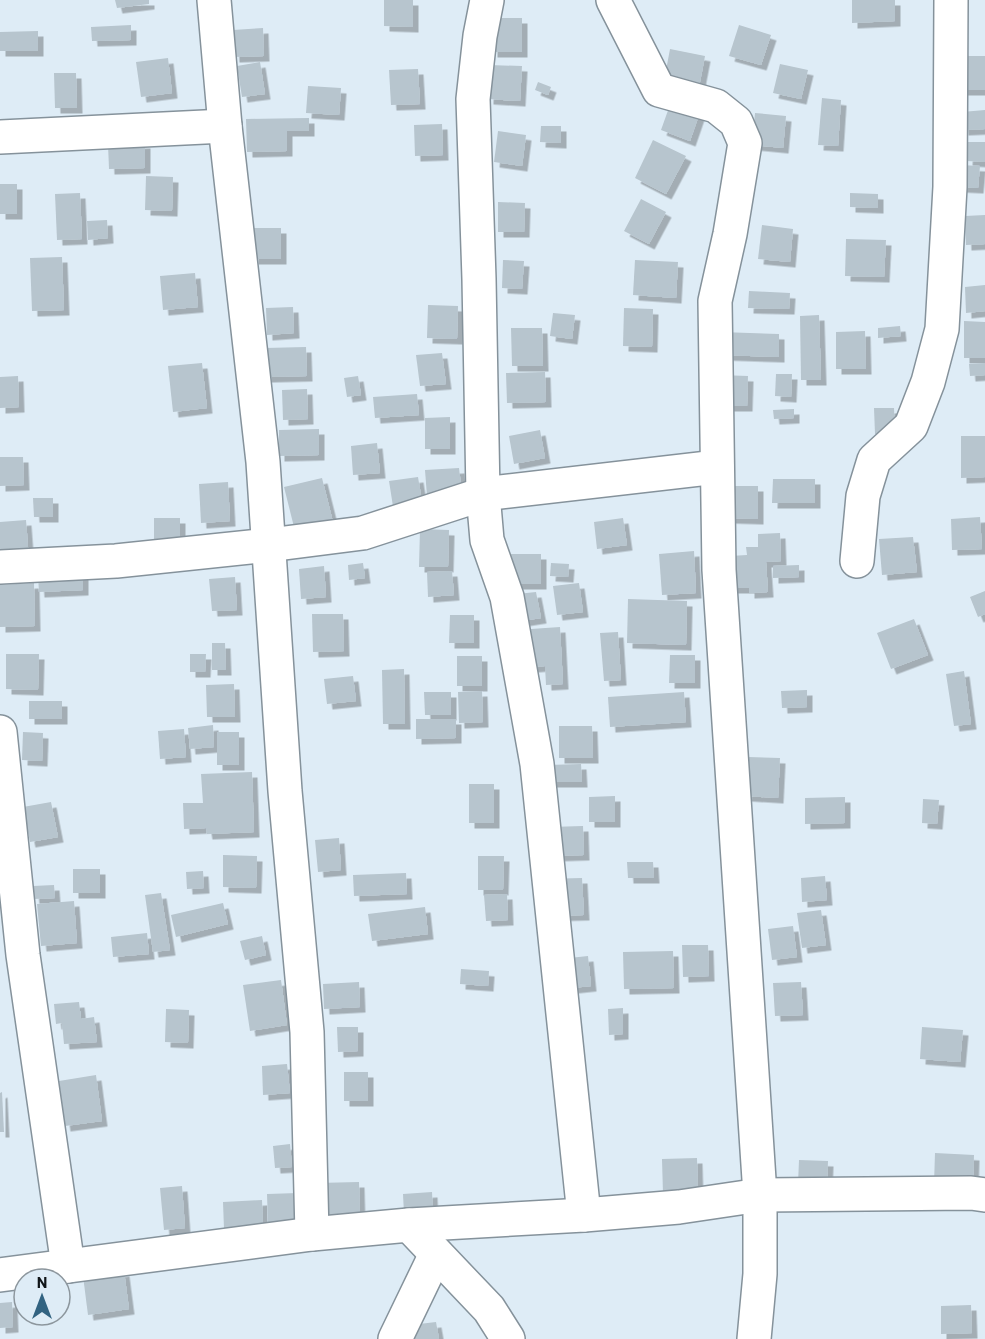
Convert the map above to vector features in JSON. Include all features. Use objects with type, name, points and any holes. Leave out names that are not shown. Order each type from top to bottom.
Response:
[{"type":"street","points":[[214,0],[225,126],[262,450],[285,791],[307,1032],[312,1234]]},
{"type":"street","points":[[487,0],[480,36],[473,99],[483,494],[487,540],[507,597],[537,764],[584,1215]]},
{"type":"street","points":[[613,0],[659,90],[716,106],[736,122],[745,143],[730,234],[714,301],[720,570],[760,1195],[760,1274],[754,1339]]},
{"type":"street","points":[[857,561],[863,496],[873,460],[911,426],[928,382],[942,329],[950,187],[951,0]]},
{"type":"street","points":[[0,137],[225,126]]},
{"type":"street","points":[[0,567],[116,561],[269,545],[363,532],[483,494],[717,467]]},
{"type":"street","points":[[0,732],[23,956],[68,1266]]},
{"type":"street","points":[[0,1275],[312,1234],[409,1225],[584,1215],[760,1195],[959,1193],[985,1195]]},
{"type":"street","points":[[409,1225],[489,1309],[508,1339]]},
{"type":"street","points":[[395,1339],[436,1254]]},
{"type":"building","points":[[115,0],[149,0],[149,4],[117,8]]},
{"type":"building","points":[[384,0],[413,0],[413,27],[384,26]]},
{"type":"building","points":[[852,0],[895,0],[895,21],[852,23]]},
{"type":"building","points":[[492,18],[522,18],[522,52],[492,52]]},
{"type":"building","points":[[131,25],[131,40],[92,41],[91,27]]},
{"type":"building","points":[[739,25],[771,35],[761,65],[729,56]]},
{"type":"building","points":[[263,28],[264,56],[234,57],[233,30]]},
{"type":"building","points":[[38,31],[38,51],[0,51],[0,32]]},
{"type":"building","points":[[670,49],[705,56],[699,87],[664,81]]},
{"type":"building","points":[[959,56],[985,56],[985,90],[959,90]]},
{"type":"building","points":[[168,58],[172,93],[141,97],[136,62]]},
{"type":"building","points":[[260,62],[265,94],[242,97],[237,66]]},
{"type":"building","points":[[780,64],[808,70],[801,99],[773,93]]},
{"type":"building","points":[[489,65],[522,66],[520,101],[488,99]]},
{"type":"building","points":[[418,69],[420,104],[391,105],[389,70]]},
{"type":"building","points":[[54,73],[76,73],[77,108],[55,108]]},
{"type":"building","points":[[538,82],[551,87],[548,95],[535,90]]},
{"type":"building","points":[[308,86],[341,88],[339,115],[306,113]]},
{"type":"building","points":[[822,98],[841,100],[838,146],[818,145]]},
{"type":"building","points":[[671,102],[700,112],[690,141],[661,130]]},
{"type":"building","points":[[985,110],[985,129],[963,130],[962,112]]},
{"type":"building","points":[[755,113],[786,116],[783,148],[752,145]]},
{"type":"building","points":[[309,118],[309,131],[287,131],[287,151],[247,152],[246,119]]},
{"type":"building","points":[[442,124],[443,155],[415,156],[414,125]]},
{"type":"building","points":[[541,126],[561,126],[561,143],[540,142]]},
{"type":"building","points":[[498,131],[526,135],[522,166],[494,162]]},
{"type":"building","points":[[653,140],[686,156],[666,194],[635,178]]},
{"type":"building","points":[[968,142],[985,142],[985,162],[967,161]]},
{"type":"building","points":[[145,143],[145,168],[109,169],[108,144]]},
{"type":"building","points":[[960,165],[980,166],[978,188],[958,187]]},
{"type":"building","points":[[146,176],[173,177],[172,211],[145,210]]},
{"type":"building","points":[[0,184],[17,184],[17,214],[0,214]]},
{"type":"building","points":[[80,193],[82,239],[57,240],[55,194]]},
{"type":"building","points":[[850,193],[878,194],[878,208],[850,207]]},
{"type":"building","points":[[641,199],[666,212],[649,244],[624,231]]},
{"type":"building","points":[[498,202],[525,203],[524,232],[498,232]]},
{"type":"building","points":[[985,215],[985,244],[966,245],[965,216]]},
{"type":"building","points":[[107,220],[108,238],[88,240],[87,221]]},
{"type":"building","points":[[762,225],[793,229],[790,262],[758,259]]},
{"type":"building","points":[[253,228],[281,228],[281,259],[253,259]]},
{"type":"building","points":[[846,239],[886,240],[884,277],[845,276]]},
{"type":"building","points":[[62,257],[64,310],[32,311],[30,258]]},
{"type":"building","points":[[503,260],[524,261],[522,289],[502,288]]},
{"type":"building","points":[[635,260],[678,262],[676,298],[633,295]]},
{"type":"building","points":[[195,273],[198,307],[163,310],[160,276]]},
{"type":"building","points":[[985,285],[985,311],[966,313],[965,287]]},
{"type":"building","points":[[749,291],[790,293],[789,309],[748,308]]},
{"type":"building","points":[[428,305],[458,306],[457,339],[427,338]]},
{"type":"building","points":[[293,307],[294,333],[267,335],[266,308]]},
{"type":"building","points":[[624,308],[653,309],[652,347],[623,346]]},
{"type":"building","points":[[553,313],[575,315],[572,339],[550,336]]},
{"type":"building","points":[[819,315],[821,380],[801,380],[800,316]]},
{"type":"building","points":[[964,321],[985,322],[985,358],[964,358]]},
{"type":"building","points":[[900,326],[901,336],[878,338],[878,328]]},
{"type":"building","points":[[511,328],[542,328],[543,366],[512,366]]},
{"type":"building","points":[[865,331],[866,369],[836,369],[836,332]]},
{"type":"building","points":[[721,332],[779,334],[779,357],[720,355]]},
{"type":"building","points":[[306,347],[307,376],[266,377],[265,348]]},
{"type":"building","points":[[442,353],[446,384],[420,386],[416,355]]},
{"type":"building","points":[[202,363],[207,408],[173,412],[168,366]]},
{"type":"building","points":[[985,363],[985,375],[970,376],[969,364]]},
{"type":"building","points":[[545,372],[546,402],[507,403],[506,373]]},
{"type":"building","points":[[776,374],[792,374],[791,397],[775,396]]},
{"type":"building","points":[[720,375],[748,376],[747,406],[719,406]]},
{"type":"building","points":[[18,376],[19,407],[0,408],[0,377]]},
{"type":"building","points":[[358,376],[361,395],[347,397],[344,378]]},
{"type":"building","points":[[307,389],[308,419],[283,420],[282,390]]},
{"type":"building","points":[[417,394],[419,415],[375,418],[373,397]]},
{"type":"building","points":[[874,408],[894,408],[895,433],[875,434]]},
{"type":"building","points":[[794,409],[794,418],[774,419],[773,410]]},
{"type":"building","points":[[450,417],[450,449],[425,449],[425,418]]},
{"type":"building","points":[[319,429],[319,455],[279,456],[279,430]]},
{"type":"building","points":[[540,430],[545,458],[514,464],[509,436]]},
{"type":"building","points":[[961,436],[985,436],[985,477],[961,478]]},
{"type":"building","points":[[377,443],[380,473],[353,475],[351,446]]},
{"type":"building","points":[[0,457],[23,457],[24,485],[0,486]]},
{"type":"building","points":[[459,468],[462,494],[427,496],[425,470]]},
{"type":"building","points":[[418,477],[423,508],[394,513],[389,481]]},
{"type":"building","points":[[322,478],[333,522],[295,531],[284,487]]},
{"type":"building","points":[[773,479],[815,479],[815,503],[772,503]]},
{"type":"building","points":[[228,482],[230,521],[201,523],[199,484]]},
{"type":"building","points":[[727,486],[758,486],[758,519],[726,518]]},
{"type":"building","points":[[33,498],[53,498],[53,517],[34,517]]},
{"type":"building","points":[[980,517],[982,549],[952,550],[951,519]]},
{"type":"building","points":[[154,518],[180,518],[180,540],[154,540]]},
{"type":"building","points":[[623,518],[627,545],[597,549],[594,522]]},
{"type":"building","points":[[26,520],[29,560],[0,563],[0,522]]},
{"type":"building","points":[[420,529],[449,530],[448,567],[419,567]]},
{"type":"building","points":[[780,533],[781,561],[766,562],[768,592],[749,593],[749,588],[732,588],[730,556],[747,555],[746,547],[758,547],[758,534]]},
{"type":"building","points":[[913,537],[917,572],[882,575],[879,539]]},
{"type":"building","points":[[694,551],[696,593],[662,595],[659,554]]},
{"type":"building","points":[[509,554],[541,554],[541,584],[509,584]]},
{"type":"building","points":[[363,563],[365,578],[349,580],[348,565]]},
{"type":"building","points":[[551,563],[569,564],[568,577],[550,576]]},
{"type":"building","points":[[799,565],[799,577],[773,578],[773,566]]},
{"type":"building","points":[[324,566],[326,597],[301,599],[299,569]]},
{"type":"building","points":[[452,571],[454,595],[428,597],[427,572]]},
{"type":"building","points":[[83,573],[83,590],[39,592],[38,575]]},
{"type":"building","points":[[235,577],[237,610],[212,611],[209,579]]},
{"type":"building","points":[[34,583],[35,626],[0,627],[0,585]]},
{"type":"building","points":[[579,583],[583,612],[557,615],[553,586]]},
{"type":"building","points":[[985,591],[985,614],[978,617],[970,597]]},
{"type":"building","points":[[536,592],[541,618],[522,621],[517,594]]},
{"type":"building","points":[[628,599],[687,601],[686,645],[627,643]]},
{"type":"building","points":[[312,614],[343,614],[344,651],[313,652]]},
{"type":"building","points":[[450,615],[474,615],[474,643],[449,643]]},
{"type":"building","points":[[914,619],[928,655],[891,669],[877,633]]},
{"type":"building","points":[[560,627],[563,684],[546,685],[545,666],[532,667],[531,629]]},
{"type":"building","points":[[618,632],[621,680],[604,681],[600,633]]},
{"type":"building","points":[[212,643],[225,643],[226,670],[212,670]]},
{"type":"building","points":[[6,654],[39,654],[38,690],[6,689]]},
{"type":"building","points":[[190,654],[206,654],[205,672],[190,672]]},
{"type":"building","points":[[670,655],[695,655],[695,683],[669,683]]},
{"type":"building","points":[[457,656],[482,656],[482,686],[457,686]]},
{"type":"building","points":[[404,669],[405,724],[383,724],[382,670]]},
{"type":"building","points":[[964,671],[971,724],[954,726],[946,674]]},
{"type":"building","points":[[353,676],[356,701],[327,704],[324,679]]},
{"type":"building","points":[[234,684],[235,717],[207,717],[206,685]]},
{"type":"building","points":[[807,690],[807,707],[782,708],[781,691]]},
{"type":"building","points":[[482,691],[483,722],[459,723],[458,692]]},
{"type":"building","points":[[424,692],[451,692],[451,715],[425,715]]},
{"type":"building","points":[[684,692],[686,722],[610,727],[608,697]]},
{"type":"building","points":[[29,701],[62,701],[62,719],[29,719]]},
{"type":"building","points":[[416,719],[456,719],[456,738],[416,739]]},
{"type":"building","points":[[213,725],[214,747],[190,749],[188,728]]},
{"type":"building","points":[[559,726],[592,726],[593,758],[559,758]]},
{"type":"building","points":[[184,729],[186,757],[160,759],[158,731]]},
{"type":"building","points":[[23,732],[43,733],[42,761],[22,760]]},
{"type":"building","points":[[217,732],[239,732],[239,765],[217,765]]},
{"type":"building","points":[[748,757],[780,758],[778,798],[746,796]]},
{"type":"building","points":[[581,764],[582,782],[548,782],[548,765]]},
{"type":"building","points":[[252,772],[254,832],[207,834],[206,828],[184,829],[183,803],[203,803],[201,774]]},
{"type":"building","points":[[469,784],[494,784],[494,823],[469,823]]},
{"type":"building","points":[[615,796],[615,822],[589,822],[589,797]]},
{"type":"building","points":[[845,797],[845,823],[805,824],[805,798]]},
{"type":"building","points":[[923,799],[939,800],[937,824],[922,823]]},
{"type":"building","points":[[51,802],[58,837],[30,842],[23,807]]},
{"type":"building","points":[[583,826],[584,855],[551,856],[550,827]]},
{"type":"building","points":[[339,838],[341,870],[318,872],[315,840]]},
{"type":"building","points":[[223,855],[257,856],[256,888],[223,887]]},
{"type":"building","points":[[478,856],[504,856],[503,890],[478,890]]},
{"type":"building","points":[[627,862],[653,862],[654,878],[628,878]]},
{"type":"building","points":[[73,869],[100,869],[100,893],[73,893]]},
{"type":"building","points":[[203,871],[204,888],[187,889],[186,872]]},
{"type":"building","points":[[406,873],[407,894],[354,896],[353,875]]},
{"type":"building","points":[[825,876],[827,900],[802,902],[801,878]]},
{"type":"building","points":[[582,878],[584,915],[545,916],[543,879]]},
{"type":"building","points":[[54,885],[55,898],[34,899],[33,886]]},
{"type":"building","points":[[161,893],[170,950],[153,952],[145,895]]},
{"type":"building","points":[[507,894],[508,920],[486,921],[484,895]]},
{"type":"building","points":[[74,901],[77,943],[41,946],[37,904]]},
{"type":"building","points":[[223,903],[228,924],[176,937],[171,915]]},
{"type":"building","points":[[425,907],[428,934],[372,941],[368,914]]},
{"type":"building","points":[[821,910],[826,945],[802,948],[797,913]]},
{"type":"building","points":[[793,926],[797,957],[772,960],[768,929]]},
{"type":"building","points":[[147,933],[149,954],[113,957],[111,937]]},
{"type":"building","points":[[262,936],[266,955],[245,960],[240,941]]},
{"type":"building","points":[[682,945],[708,945],[709,976],[683,977]]},
{"type":"building","points":[[673,951],[674,988],[624,989],[623,952]]},
{"type":"building","points":[[588,956],[591,986],[563,989],[560,959]]},
{"type":"building","points":[[461,969],[489,971],[488,986],[460,984]]},
{"type":"building","points":[[281,980],[287,1025],[250,1031],[243,985]]},
{"type":"building","points":[[359,982],[360,1007],[324,1009],[323,984]]},
{"type":"building","points":[[801,982],[803,1015],[775,1016],[773,983]]},
{"type":"building","points":[[79,1002],[81,1019],[94,1017],[97,1042],[64,1044],[62,1023],[56,1024],[54,1004]]},
{"type":"building","points":[[623,1008],[623,1034],[609,1035],[608,1009]]},
{"type":"building","points":[[166,1009],[189,1010],[188,1043],[165,1042]]},
{"type":"building","points":[[337,1027],[358,1027],[358,1051],[338,1052]]},
{"type":"building","points":[[922,1027],[963,1030],[960,1062],[920,1059]]},
{"type":"building","points":[[287,1064],[290,1093],[263,1095],[262,1066]]},
{"type":"building","points":[[344,1072],[368,1072],[368,1101],[344,1101]]},
{"type":"building","points":[[96,1075],[102,1121],[65,1126],[59,1081]]},
{"type":"building","points":[[2,1092],[4,1132],[0,1132],[0,1093]]},
{"type":"building","points":[[290,1144],[292,1167],[275,1168],[273,1146]]},
{"type":"building","points":[[935,1153],[974,1155],[973,1185],[934,1184]]},
{"type":"building","points":[[697,1158],[698,1193],[663,1194],[662,1159]]},
{"type":"building","points":[[799,1160],[828,1161],[827,1185],[798,1184]]},
{"type":"building","points":[[359,1182],[360,1218],[318,1219],[317,1183]]},
{"type":"building","points":[[182,1186],[185,1228],[164,1230],[160,1188]]},
{"type":"building","points":[[432,1192],[433,1213],[404,1214],[403,1194]]},
{"type":"building","points":[[298,1193],[299,1222],[268,1223],[267,1194]]},
{"type":"building","points":[[262,1200],[263,1227],[224,1229],[223,1202]]},
{"type":"building","points":[[124,1271],[129,1309],[88,1315],[83,1276]]},
{"type":"building","points":[[12,1302],[13,1327],[0,1328],[0,1303]]},
{"type":"building","points":[[971,1305],[972,1333],[941,1334],[941,1306]]},
{"type":"building","points":[[436,1322],[439,1339],[413,1339],[411,1325]]}]
